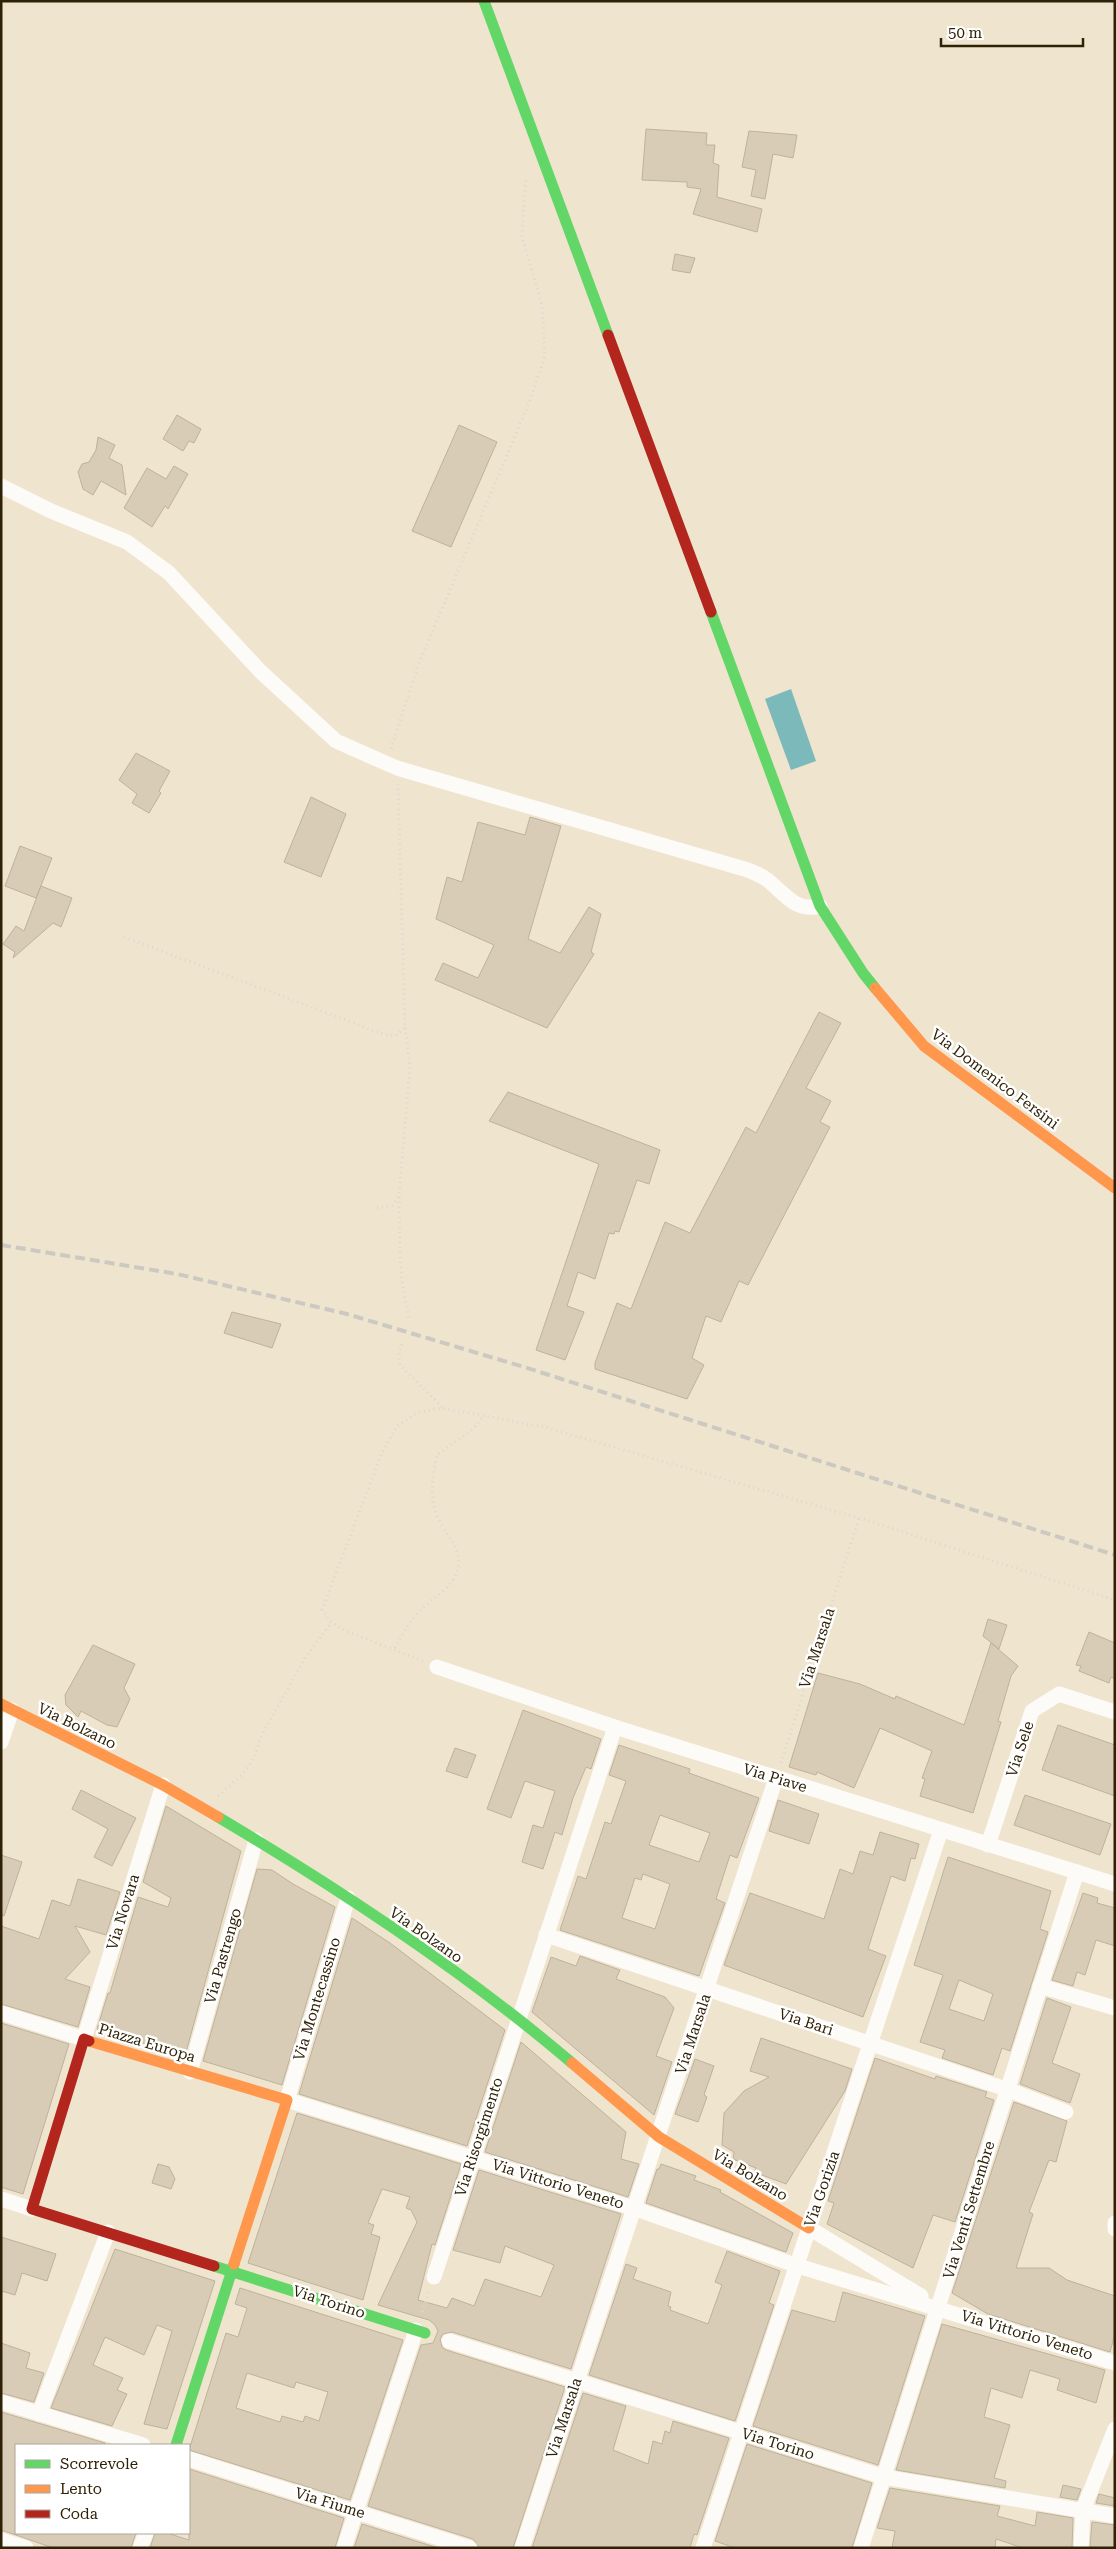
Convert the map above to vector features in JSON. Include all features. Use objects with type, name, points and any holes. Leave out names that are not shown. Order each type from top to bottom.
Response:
[{"type":"street","name":"Via Domenico Fersini","points":[[484,1],[820,906],[863,973],[924,1046],[1115,1188]]},
{"type":"street","points":[[1,486],[51,511],[127,542],[169,573],[260,671],[336,741],[392,766],[748,870],[766,879],[786,897],[803,908],[820,906]]},
{"type":"street","name":"Via Piave","points":[[437,1667],[615,1727],[1115,1884]]},
{"type":"street","name":"Via Sele","points":[[988,1844],[1032,1711],[1059,1694],[1115,1712]]},
{"type":"street","points":[[1,1742],[6,1707]]},
{"type":"street","name":"Via Bolzano","points":[[6,1707],[163,1785],[256,1840],[348,1898],[518,2017],[659,2137],[809,2228]]},
{"type":"street","name":"Via Risorgimento","points":[[434,2277],[615,1727]]},
{"type":"street","name":"Via Marsala","points":[[522,2548],[776,1778]]},
{"type":"street","name":"Via Novara","points":[[84,2039],[163,1785]]},
{"type":"street","name":"Via Gorizia","points":[[703,2548],[941,1830]]},
{"type":"street","name":"Via Pastrengo","points":[[190,2072],[256,1840]]},
{"type":"street","name":"Via Venti Settembre","points":[[861,2548],[939,2308],[1006,2089],[1077,1872]]},
{"type":"street","name":"Via Montecassino","points":[[287,2100],[348,1898]]},
{"type":"street","name":"Via Bari","points":[[546,1935],[1006,2089],[1066,2112]]},
{"type":"street","points":[[1040,1986],[1115,2008]]},
{"type":"street","points":[[1,2013],[84,2039]]},
{"type":"street","name":"Piazza Europa","points":[[32,2209],[84,2039],[287,2100]]},
{"type":"street","points":[[176,2444],[287,2100]]},
{"type":"street","name":"Via Vittorio Veneto","points":[[287,2100],[634,2208],[798,2266],[1115,2363]]},
{"type":"street","points":[[1,2199],[233,2270]]},
{"type":"street","points":[[1115,2223],[1115,2229]]},
{"type":"street","points":[[809,2228],[939,2308]]},
{"type":"street","points":[[39,2414],[108,2232]]},
{"type":"street","name":"Via Torino","points":[[233,2270],[421,2332]]},
{"type":"street","points":[[344,2548],[421,2332]]},
{"type":"street","name":"Via Torino","points":[[449,2341],[884,2477],[1115,2516]]},
{"type":"street","points":[[1,2402],[140,2444]]},
{"type":"street","points":[[1081,2548],[1083,2510],[1112,2448],[1115,2429]]},
{"type":"street","name":"Via Fiume","points":[[190,2459],[470,2548]]},
{"type":"street","points":[[140,2548],[146,2534]]},
{"type":"street","points":[[1,2540],[26,2548]]},
{"type":"path","points":[[410,1321],[403,1297],[400,1272],[399,1196],[410,1066],[405,1028],[392,766],[417,668],[529,403],[545,356],[542,306],[522,237],[527,169]]},
{"type":"path","points":[[124,937],[386,1035],[395,1036],[405,1028]]},
{"type":"path","points":[[377,1208],[393,1205],[399,1196]]},
{"type":"path","points":[[402,1344],[399,1354],[400,1364],[442,1408]]},
{"type":"path","points":[[437,1667],[331,1622],[322,1610],[381,1455],[396,1427],[417,1413],[442,1408],[544,1427],[859,1518],[1115,1600]]},
{"type":"path","points":[[395,1648],[401,1635],[421,1610],[450,1585],[456,1576],[459,1563],[458,1549],[437,1517],[434,1506],[434,1472],[437,1456],[473,1429],[483,1415]]},
{"type":"path","name":"Via Marsala","points":[[776,1778],[859,1518]]},
{"type":"path","points":[[202,1808],[244,1773],[255,1756],[260,1738],[305,1658],[331,1622]]},
{"type":"path","points":[[421,2332],[434,2277]]},
{"type":"water","points":[[791,689],[816,761],[791,770],[765,699]]},
{"type":"building","points":[[646,129],[707,133],[706,145],[715,145],[713,163],[719,165],[717,197],[762,209],[757,232],[693,214],[701,189],[687,187],[687,182],[642,180]]},
{"type":"building","points":[[749,131],[797,135],[793,158],[773,154],[765,199],[751,196],[756,170],[742,167]]},
{"type":"building","points":[[675,254],[695,258],[690,273],[672,270]]},
{"type":"building","points":[[177,415],[201,429],[194,443],[189,441],[183,451],[163,439]]},
{"type":"building","points":[[459,425],[497,442],[451,547],[412,531]]},
{"type":"building","points":[[98,437],[115,445],[109,458],[122,465],[126,495],[101,481],[93,495],[83,489],[78,472],[82,464],[89,462],[96,450]]},
{"type":"building","points":[[174,466],[188,474],[168,509],[165,506],[152,527],[124,508],[147,468],[166,479]]},
{"type":"building","points":[[136,753],[170,771],[159,791],[161,793],[149,813],[132,803],[137,794],[119,780]]},
{"type":"building","points":[[311,797],[346,814],[321,877],[284,862]]},
{"type":"building","points":[[530,817],[561,826],[528,939],[560,953],[589,907],[601,914],[591,952],[594,954],[547,1028],[435,980],[443,963],[478,978],[494,945],[436,919],[447,877],[462,882],[478,822],[525,835]]},
{"type":"building","points":[[20,846],[52,858],[36,898],[5,886]]},
{"type":"building","points":[[41,886],[72,898],[61,927],[53,923],[13,958],[15,952],[3,944],[16,926],[24,931]]},
{"type":"building","points":[[819,1012],[841,1023],[806,1088],[831,1101],[820,1122],[830,1127],[748,1285],[739,1281],[721,1322],[706,1316],[692,1358],[704,1365],[687,1399],[595,1369],[595,1363],[617,1303],[631,1309],[665,1222],[690,1233],[746,1127],[756,1133]]},
{"type":"building","points":[[508,1092],[660,1150],[649,1184],[637,1180],[619,1232],[609,1233],[595,1279],[578,1272],[567,1306],[584,1312],[565,1360],[536,1350],[599,1164],[489,1121]]},
{"type":"building","points":[[232,1312],[281,1324],[272,1348],[224,1333]]},
{"type":"building","points":[[988,1619],[1007,1625],[999,1649],[983,1636]]},
{"type":"building","points":[[1089,1632],[1115,1643],[1115,1679],[1111,1677],[1109,1683],[1079,1671],[1081,1666],[1076,1665]]},
{"type":"building","points":[[991,1643],[1018,1666],[1011,1676],[998,1721],[1001,1722],[973,1813],[920,1796],[925,1779],[922,1778],[932,1751],[880,1728],[854,1788],[817,1772],[816,1775],[789,1767],[818,1673],[860,1684],[895,1699],[896,1696],[964,1725]]},
{"type":"building","points":[[93,1645],[135,1664],[124,1688],[130,1699],[117,1727],[107,1725],[81,1711],[78,1717],[66,1705],[65,1695]]},
{"type":"building","points":[[523,1710],[601,1739],[591,1769],[586,1767],[573,1798],[562,1835],[555,1832],[543,1869],[522,1862],[533,1825],[543,1828],[555,1791],[525,1781],[511,1818],[487,1809]]},
{"type":"building","points":[[1058,1725],[1115,1745],[1115,1796],[1042,1770]]},
{"type":"building","points":[[619,1745],[690,1769],[689,1773],[759,1798],[737,1858],[730,1855],[716,1899],[725,1903],[699,1976],[560,1930],[578,1876],[586,1879],[605,1822],[611,1824],[626,1781],[609,1775]],"holes":[[[660,1815],[710,1833],[699,1862],[649,1845]],[[643,1874],[670,1884],[655,1929],[622,1918],[635,1878],[641,1880]]]},
{"type":"building","points":[[455,1748],[476,1755],[467,1778],[446,1771]]},
{"type":"building","points":[[81,1790],[136,1818],[112,1866],[94,1857],[108,1829],[72,1809]]},
{"type":"building","points":[[1025,1795],[1111,1824],[1100,1855],[1014,1825]]},
{"type":"building","points":[[778,1800],[819,1814],[809,1844],[769,1831]]},
{"type":"building","points":[[166,1806],[241,1851],[185,2056],[97,2029],[108,1993],[110,1993],[138,1897],[168,1907],[171,1898],[143,1882]]},
{"type":"building","points":[[880,1832],[919,1844],[915,1859],[911,1858],[905,1881],[891,1876],[868,1949],[886,1956],[863,2017],[724,1965],[750,1893],[824,1919],[840,1869],[853,1874],[860,1851],[873,1855]]},
{"type":"building","points":[[1,1855],[22,1862],[4,1916],[1,1915]]},
{"type":"building","points":[[948,1857],[1051,1891],[1040,1929],[1048,1932],[1010,2051],[1002,2048],[993,2075],[942,2058],[945,2050],[920,2042],[943,1975],[914,1965]],"holes":[[[959,1980],[993,1994],[984,2021],[949,2009]]]},
{"type":"building","points":[[257,1869],[272,1870],[335,1907],[282,2085],[203,2061]]},
{"type":"building","points":[[78,1879],[120,1892],[106,1935],[75,1926],[90,1952],[65,1979],[90,1987],[78,2027],[1,2004],[1,1926],[39,1939],[52,1900],[70,1906]]},
{"type":"building","points":[[1083,1893],[1098,1898],[1097,1903],[1115,1908],[1115,1946],[1096,1940],[1085,1975],[1077,1972],[1073,1986],[1052,1980]]},
{"type":"building","points":[[352,1918],[390,1943],[505,2030],[467,2146],[299,2094]]},
{"type":"building","points":[[580,1956],[620,1970],[616,1979],[665,1997],[674,2008],[656,2056],[672,2062],[654,2115],[532,2012],[551,1957],[576,1966]]},
{"type":"building","points":[[1047,1998],[1071,2007],[1052,2063],[1080,2074],[1070,2103],[1020,2084]]},
{"type":"building","points":[[1,2023],[69,2044],[23,2194],[1,2187]]},
{"type":"building","points":[[761,2038],[852,2069],[845,2091],[786,2184],[754,2172],[756,2168],[733,2159],[734,2152],[722,2145],[724,2113],[744,2091],[769,2077],[750,2071]]},
{"type":"building","points":[[521,2042],[626,2132],[621,2159],[639,2164],[628,2197],[485,2152]]},
{"type":"building","points":[[875,2058],[935,2079],[936,2076],[987,2092],[985,2097],[994,2100],[955,2222],[933,2215],[913,2268],[827,2224],[834,2203],[828,2201]]},
{"type":"building","points":[[695,2059],[714,2066],[704,2095],[707,2097],[698,2122],[675,2114]]},
{"type":"building","points":[[1014,2102],[1067,2121],[1056,2162],[1049,2160],[1029,2212],[1033,2214],[1016,2268],[1049,2268],[1067,2280],[1115,2296],[1115,2334],[1110,2352],[988,2314],[952,2293]]},
{"type":"building","points":[[297,2113],[461,2164],[435,2245],[432,2244],[418,2300],[447,2308],[452,2298],[474,2306],[485,2279],[541,2297],[554,2265],[505,2246],[500,2263],[453,2250],[479,2170],[621,2214],[571,2369],[452,2332],[443,2334],[440,2339],[442,2347],[446,2350],[565,2387],[513,2548],[479,2548],[473,2539],[368,2506],[421,2345],[433,2343],[438,2331],[429,2320],[378,2305],[417,2222],[411,2210],[406,2208],[410,2197],[382,2189],[368,2223],[374,2225],[371,2234],[380,2237],[363,2300],[248,2263]]},
{"type":"building","points":[[158,2164],[169,2167],[175,2179],[171,2189],[152,2183]]},
{"type":"building","points":[[661,2164],[696,2176],[694,2180],[721,2190],[720,2192],[793,2233],[786,2252],[646,2203],[657,2169],[659,2169]]},
{"type":"building","points":[[1,2237],[56,2254],[47,2281],[22,2273],[15,2295],[1,2291]]},
{"type":"building","points":[[115,2249],[215,2281],[167,2429],[144,2424],[172,2331],[157,2325],[144,2355],[105,2337],[93,2365],[123,2378],[117,2390],[127,2394],[112,2426],[51,2408]]},
{"type":"building","points":[[727,2251],[780,2271],[769,2303],[774,2305],[735,2421],[589,2375],[626,2264],[637,2268],[633,2279],[671,2292],[668,2306],[671,2307],[670,2310],[708,2324],[722,2285],[715,2282]]},
{"type":"building","points":[[240,2288],[403,2340],[350,2500],[190,2450],[226,2333],[238,2337],[247,2308],[235,2304]],"holes":[[[247,2373],[294,2388],[296,2382],[328,2392],[319,2421],[305,2416],[303,2422],[282,2416],[280,2422],[236,2408]]]},
{"type":"building","points":[[843,2292],[925,2316],[878,2465],[753,2426],[792,2310],[835,2322]]},
{"type":"building","points":[[942,2324],[1105,2370],[1096,2403],[1057,2390],[1060,2379],[1030,2370],[1022,2398],[991,2388],[984,2417],[1010,2425],[994,2478],[1006,2481],[1005,2488],[896,2470]]},
{"type":"building","points":[[1,2343],[30,2353],[26,2368],[44,2373],[34,2402],[1,2393]]},
{"type":"building","points":[[583,2393],[626,2406],[613,2450],[648,2464],[653,2441],[662,2444],[665,2431],[670,2433],[673,2421],[729,2438],[697,2535],[694,2534],[690,2548],[532,2548]]},
{"type":"building","points":[[1,2412],[105,2443],[15,2444],[16,2535],[1,2530]]},
{"type":"building","points":[[747,2444],[872,2483],[852,2548],[735,2548],[715,2541]]},
{"type":"building","points":[[190,2469],[344,2518],[335,2548],[150,2548],[155,2534],[170,2534],[189,2540]]},
{"type":"building","points":[[1063,2485],[1081,2489],[1077,2500],[1060,2497]]},
{"type":"building","points":[[890,2488],[1000,2506],[997,2516],[1035,2526],[1037,2512],[1073,2518],[1072,2548],[1023,2548],[996,2539],[995,2548],[892,2548],[895,2531],[877,2528]]},
{"type":"building","points":[[1099,2494],[1115,2498],[1115,2506],[1096,2503]]},
{"type":"building","points":[[1092,2522],[1115,2525],[1115,2548],[1090,2548]]},
{"type":"building","points":[[362,2524],[438,2548],[354,2548]]},
{"type":"building","points":[[136,2534],[131,2548],[53,2548],[16,2535]]},
{"type":"railway","points":[[1,1245],[177,1274],[347,1314],[524,1367],[1115,1555]]},
{"type":"traffic: fast","points":[[484,1],[608,335]]},
{"type":"traffic: fast","points":[[711,612],[820,906],[863,973],[875,988]]},
{"type":"traffic: fast","points":[[218,1817],[310,1873],[400,1932],[488,1996],[572,2063]]},
{"type":"traffic: fast","points":[[176,2444],[234,2264]]},
{"type":"traffic: fast","points":[[214,2266],[425,2333]]},
{"type":"traffic: slow","points":[[875,988],[924,1046],[1115,1188]]},
{"type":"traffic: slow","points":[[1,1704],[163,1785],[218,1817]]},
{"type":"traffic: slow","points":[[89,2041],[287,2100],[234,2264]]},
{"type":"traffic: slow","points":[[572,2063],[659,2137],[809,2228]]},
{"type":"traffic: jam","points":[[608,335],[711,612]]},
{"type":"traffic: jam","points":[[89,2041],[84,2039],[32,2209],[214,2266]]}]
